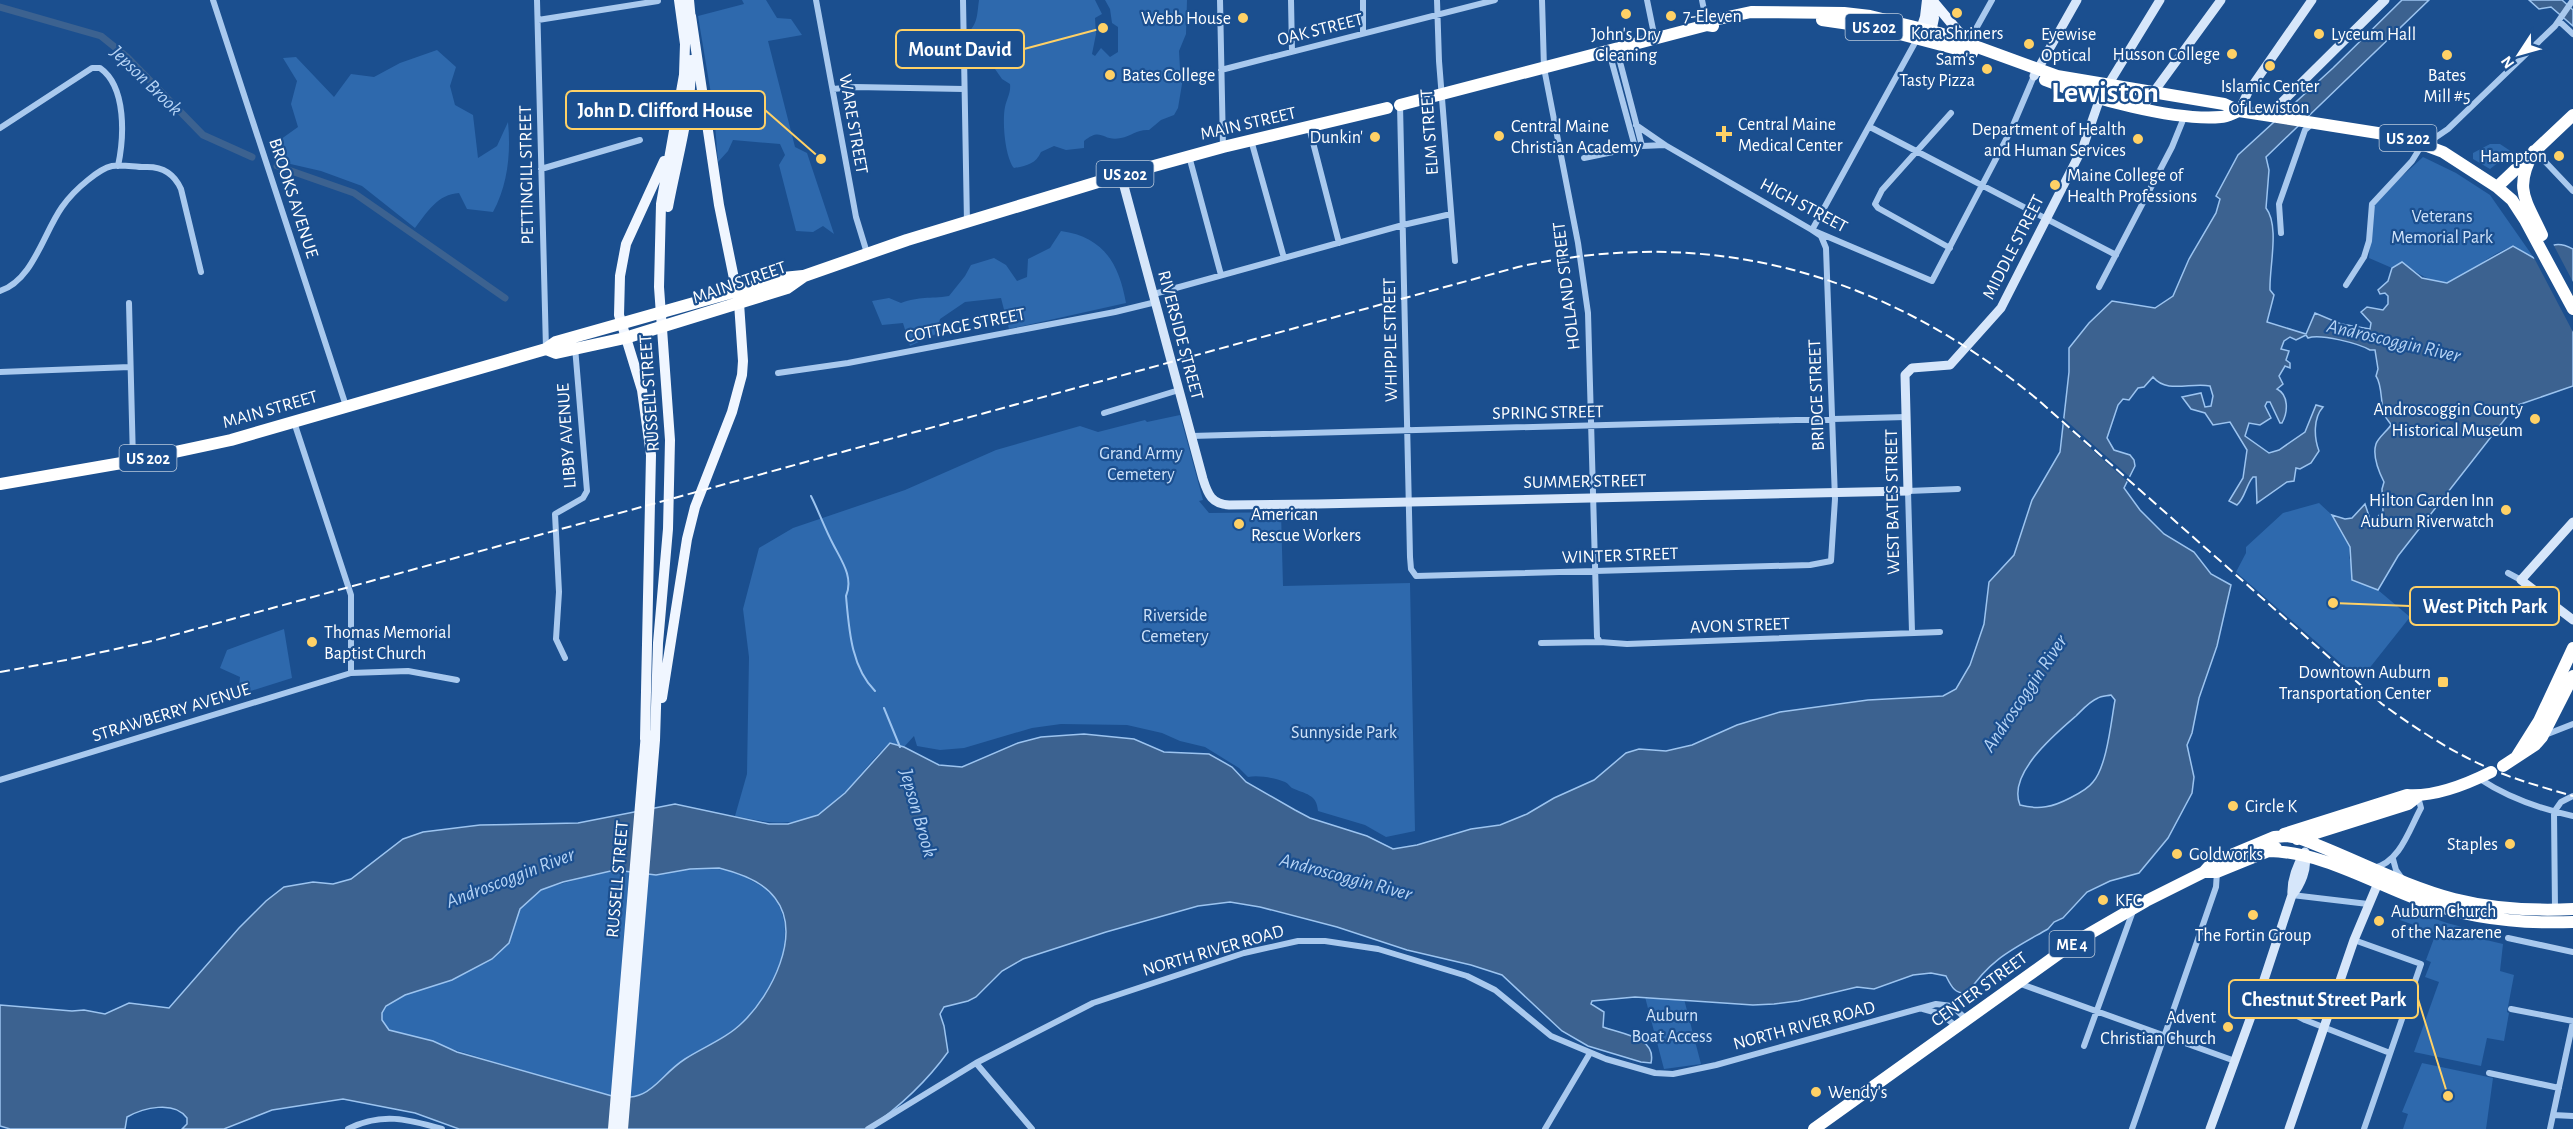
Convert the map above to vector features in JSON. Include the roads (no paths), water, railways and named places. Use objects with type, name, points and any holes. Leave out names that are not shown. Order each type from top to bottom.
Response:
[{"type":"highway","name":"MAIN STREET","points":[[1400,105],[1612,51],[1707,25],[1714,20],[1741,13],[1797,12],[1870,16],[2036,73],[2224,104],[2239,111],[2403,137],[2427,144],[2497,187],[2512,200],[2536,232],[2548,263],[2573,309]]},
{"type":"highway","name":"MAIN STREET","points":[[1925,34],[1968,43],[2100,98],[2186,115],[2223,117],[2239,111]]},
{"type":"highway","name":"MAIN STREET","points":[[575,344],[621,324],[737,290],[783,278],[804,276],[867,254],[1121,175],[1223,147],[1387,108]]},
{"type":"highway","points":[[2497,187],[2573,115]]},
{"type":"highway","points":[[2534,151],[2524,170],[2522,186],[2536,232]]},
{"type":"highway","name":"MAIN STREET","points":[[0,484],[133,461],[231,440],[546,350],[556,342],[575,344],[625,338],[787,288],[804,276]]},
{"type":"highway","points":[[2517,756],[2539,721],[2573,648]]},
{"type":"highway","points":[[2503,766],[2535,745],[2542,737],[2573,676]]},
{"type":"highway","points":[[2269,851],[2310,834],[2408,804],[2418,796],[2479,778],[2491,772]]},
{"type":"highway","points":[[2274,837],[2310,834]]},
{"type":"highway","name":"CENTER STREET","points":[[2210,872],[2212,863],[2274,837],[2310,834]]},
{"type":"highway","name":"ME 4","points":[[2310,834],[2374,868],[2452,898],[2480,905],[2555,916],[2573,922]]},
{"type":"highway","name":"CENTER STREET","points":[[1815,1129],[2017,982],[2075,942],[2134,908],[2210,872],[2269,851],[2304,855]]},
{"type":"highway","name":"ME 4","points":[[2304,855],[2422,901],[2472,916],[2497,920],[2555,916],[2573,909]]},
{"type":"main road","name":"RUSSELL STREET","points":[[619,1123],[668,529],[670,472],[668,394],[659,287],[662,204],[685,61],[679,0]]},
{"type":"main road","name":"RUSSELL STREET","points":[[660,249],[690,92],[691,16],[689,0]]},
{"type":"main road","points":[[1925,34],[1934,11],[1929,0]]},
{"type":"main road","points":[[1929,0],[1968,43]]},
{"type":"main road","points":[[650,740],[694,507],[732,412],[742,375],[743,339],[739,303],[719,205],[691,16]]},
{"type":"main road","name":"MAIN STREET","points":[[1387,108],[1400,105]]},
{"type":"main road","points":[[650,740],[651,474],[649,432],[642,390],[621,324],[619,293],[623,256],[662,167],[675,127]]},
{"type":"street","name":"BROOKS AVENUE","points":[[213,0],[346,406]]},
{"type":"street","name":"PETTINGILL STREET","points":[[537,0],[546,350]]},
{"type":"street","name":"WARE STREET","points":[[816,0],[856,217],[867,254]]},
{"type":"street","points":[[963,0],[967,223]]},
{"type":"street","points":[[1220,0],[1223,147]]},
{"type":"street","points":[[1291,0],[1292,51]]},
{"type":"street","points":[[1363,0],[1364,33]]},
{"type":"street","name":"ELM STREET","points":[[1437,0],[1455,261]]},
{"type":"street","name":"OAK STREET","points":[[1221,70],[1495,0]]},
{"type":"street","name":"HOLLAND STREET","points":[[1542,0],[1544,68],[1578,243],[1587,303],[1594,571],[1599,642]]},
{"type":"street","points":[[1647,0],[1655,39]]},
{"type":"street","points":[[1702,0],[1707,25]]},
{"type":"street","points":[[1968,43],[1992,0]]},
{"type":"street","points":[[1951,113],[1875,200],[1878,208],[1950,248],[2011,130],[2036,73],[2077,0]]},
{"type":"street","name":"MIDDLE STREET","points":[[1908,371],[1915,368],[1946,367],[1962,355],[2001,308],[2083,147],[2100,98],[2160,0]]},
{"type":"street","points":[[2142,108],[2221,0]]},
{"type":"street","points":[[2239,111],[2248,92],[2312,0]]},
{"type":"street","points":[[2273,116],[2385,0]]},
{"type":"street","points":[[538,20],[658,1]]},
{"type":"street","points":[[2346,285],[2364,257],[2369,241],[2372,204],[2412,161],[2415,153],[2448,129],[2561,19],[2572,2]]},
{"type":"street","points":[[2561,19],[2573,34]]},
{"type":"street","points":[[1812,230],[1925,34]]},
{"type":"street","points":[[1612,51],[1619,58],[1636,125],[1638,146]]},
{"type":"street","points":[[1612,51],[1611,59],[1638,146]]},
{"type":"street","points":[[0,128],[92,68],[100,68],[108,76],[120,105],[124,139],[118,166]]},
{"type":"street","points":[[833,89],[855,87],[964,89]]},
{"type":"street","name":"WHIPPLE STREET","points":[[1400,105],[1410,556],[1413,575]]},
{"type":"street","points":[[2099,287],[2172,147],[2186,115]]},
{"type":"street","points":[[2281,233],[2278,204],[2310,122]]},
{"type":"street","name":"HIGH STREET","points":[[1636,125],[1665,146],[1812,230],[1932,281],[1950,248]]},
{"type":"street","points":[[1309,127],[1339,243]]},
{"type":"street","points":[[1870,127],[2116,255]]},
{"type":"street","points":[[541,169],[640,140]]},
{"type":"street","points":[[1251,140],[1284,258]]},
{"type":"street","name":"HIGH STREET","points":[[1584,158],[1638,146],[1665,146]]},
{"type":"street","points":[[2534,151],[2573,191]]},
{"type":"street","points":[[1189,156],[1221,275]]},
{"type":"street","points":[[0,291],[12,287],[22,277],[55,217],[70,196],[102,171],[118,166],[156,167],[171,174],[177,181],[181,189],[201,272]]},
{"type":"street","name":"RIVERSIDE STREET","points":[[1121,175],[1191,436],[1207,491],[1214,501]]},
{"type":"street","name":"COTTAGE STREET","points":[[778,373],[848,363],[1115,312],[1221,275],[1451,214]]},
{"type":"street","name":"BRIDGE STREET","points":[[1812,230],[1824,240],[1827,264],[1835,492],[1832,557],[1828,562]]},
{"type":"street","points":[[129,303],[133,461]]},
{"type":"street","name":"LIBBY AVENUE","points":[[565,658],[556,639],[559,592],[555,514],[583,498],[587,491],[575,344]]},
{"type":"street","points":[[0,372],[130,367]]},
{"type":"street","name":"WEST BATES STREET","points":[[1908,371],[1905,380],[1912,632]]},
{"type":"street","points":[[1104,413],[1179,390]]},
{"type":"street","name":"SPRING STREET","points":[[1191,436],[1906,417]]},
{"type":"street","points":[[294,422],[351,595],[351,674]]},
{"type":"street","name":"SUMMER STREET","points":[[1214,501],[1229,505],[1958,489]]},
{"type":"street","points":[[2521,580],[2573,522]]},
{"type":"street","name":"WINTER STREET","points":[[1413,575],[1419,577],[1828,562]]},
{"type":"street","points":[[2508,573],[2521,580],[2573,620]]},
{"type":"street","name":"AVON STREET","points":[[1541,643],[1627,644],[1940,632]]},
{"type":"street","name":"STRAWBERRY AVENUE","points":[[0,780],[351,674],[408,671],[457,680]]},
{"type":"street","points":[[2542,737],[2573,724]]},
{"type":"street","points":[[2479,778],[2500,791],[2554,812],[2573,816]]},
{"type":"street","points":[[2374,868],[2394,859],[2421,808],[2418,796]]},
{"type":"street","points":[[2555,916],[2554,812],[2561,802],[2573,796]]},
{"type":"street","points":[[2212,1129],[2292,895],[2298,888],[2306,864],[2304,855],[2310,834]]},
{"type":"street","points":[[2394,859],[2396,870],[2404,880]]},
{"type":"street","points":[[2132,1129],[2216,887],[2210,872]]},
{"type":"street","points":[[2289,1129],[2354,940],[2378,883]]},
{"type":"street","points":[[2292,895],[2368,904]]},
{"type":"street","points":[[2084,1046],[2134,908]]},
{"type":"street","points":[[2508,938],[2573,952]]},
{"type":"street","points":[[2354,940],[2421,964],[2364,1129]]},
{"type":"street","name":"NORTH RIVER ROAD","points":[[868,1129],[976,1063],[1059,1018],[1111,996],[1275,945],[1320,941],[1391,952],[1475,980],[1495,990],[1551,1036],[1590,1053],[1635,1069],[1673,1074],[1716,1065],[1936,1004],[1947,1005],[1959,1011],[1962,1024]]},
{"type":"street","points":[[2017,982],[2235,1061]]},
{"type":"street","points":[[2259,996],[2324,1027],[2390,1053]]},
{"type":"street","points":[[1923,1009],[1962,1024]]},
{"type":"street","points":[[2511,1009],[2573,1022],[2550,1129]]},
{"type":"street","points":[[1545,1129],[1590,1053]]},
{"type":"street","points":[[976,1063],[1032,1129]]},
{"type":"street","points":[[2489,1073],[2559,1088]]},
{"type":"street","points":[[2553,1115],[2573,1116]]},
{"type":"street","points":[[348,1129],[370,1120],[391,1118],[442,1129]]},
{"type":"water","name":"Androscoggin River","points":[[2402,0],[2429,0],[2266,157],[2269,170],[2266,208],[2270,216],[2273,236],[2270,290],[2274,295],[2267,322],[2306,334],[2315,313],[2341,324],[2370,329],[2371,323],[2361,312],[2367,307],[2383,310],[2388,304],[2388,296],[2385,293],[2380,294],[2378,290],[2388,281],[2392,268],[2402,262],[2422,278],[2447,283],[2513,246],[2534,258],[2552,246],[2567,246],[2573,249],[2573,386],[2518,405],[2398,556],[2378,590],[2352,580],[2350,547],[2332,515],[2345,519],[2352,518],[2365,504],[2370,519],[2374,521],[2383,511],[2384,482],[2377,464],[2375,449],[2379,439],[2391,425],[2383,412],[2380,385],[2376,376],[2378,369],[2375,350],[2330,338],[2308,338],[2306,335],[2296,340],[2290,337],[2284,341],[2281,349],[2289,351],[2286,360],[2290,363],[2290,368],[2285,366],[2279,376],[2283,384],[2277,389],[2285,399],[2284,419],[2280,423],[2270,402],[2267,402],[2265,406],[2271,418],[2260,425],[2249,423],[2245,436],[2269,453],[2279,450],[2305,432],[2316,405],[2323,407],[2317,417],[2315,428],[2319,451],[2311,463],[2300,469],[2296,468],[2294,481],[2287,482],[2257,503],[2256,477],[2253,477],[2237,505],[2229,501],[2243,478],[2247,450],[2230,422],[2213,425],[2205,413],[2191,409],[2182,397],[2201,393],[2205,407],[2211,406],[2213,396],[2210,386],[2165,385],[2153,377],[2144,387],[2138,388],[2129,400],[2123,399],[2118,405],[2107,438],[2114,450],[2130,455],[2134,460],[2135,466],[2124,488],[2140,510],[2164,534],[2194,552],[2211,574],[2231,585],[2217,646],[2199,698],[2192,733],[2187,745],[2194,777],[2192,793],[2168,838],[2139,873],[2110,881],[2087,892],[2063,918],[1994,963],[1976,981],[1968,993],[1957,991],[1946,976],[1931,973],[1913,975],[1874,989],[1857,987],[1798,1001],[1774,1004],[1753,1005],[1635,997],[1592,1001],[1591,1004],[1604,1012],[1603,1027],[1636,1038],[1649,1047],[1651,1063],[1641,1062],[1588,1046],[1562,1031],[1502,975],[1407,950],[1337,927],[1260,907],[1230,902],[1198,906],[1023,959],[1002,971],[976,997],[944,1007],[940,1014],[948,1052],[911,1094],[868,1129],[459,1129],[415,1113],[343,1099],[272,1110],[224,1129],[182,1129],[187,1124],[187,1118],[181,1112],[167,1107],[141,1111],[127,1117],[125,1129],[10,1129],[0,1126],[0,1005],[84,1010],[105,1014],[129,1003],[169,1008],[239,928],[284,887],[313,882],[333,884],[351,879],[403,839],[423,832],[480,825],[578,823],[675,804],[769,824],[788,824],[818,815],[845,793],[890,743],[904,747],[939,765],[962,767],[1018,743],[1041,737],[1084,734],[1134,739],[1164,752],[1209,754],[1232,767],[1246,782],[1310,818],[1367,836],[1393,849],[1417,845],[1471,829],[1500,825],[1594,780],[1626,753],[1639,749],[1666,751],[1692,745],[1737,725],[1780,712],[1868,700],[1943,696],[1956,689],[1970,665],[1984,624],[1989,582],[2014,555],[2032,500],[2060,452],[2069,372],[2069,348],[2089,323],[2112,301],[2155,308],[2173,296],[2189,259],[2216,213],[2220,199],[2216,196],[2238,155],[2333,68]],"holes":[[[2111,695],[2115,700],[2108,743],[2102,766],[2093,782],[2079,793],[2052,805],[2040,807],[2020,805],[2018,793],[2020,781],[2035,756],[2089,703],[2099,697]],[[719,868],[757,882],[775,898],[783,913],[786,929],[785,946],[780,963],[764,996],[737,1028],[675,1066],[645,1093],[636,1096],[612,1096],[457,1052],[433,1041],[389,1030],[382,1020],[382,1013],[386,1006],[405,995],[452,980],[492,959],[509,943],[520,909],[541,890],[563,882],[615,870],[656,875],[690,869]]]},
{"type":"water","points":[[2529,0],[2562,0],[2573,10],[2573,26],[2551,7],[2539,9]]},
{"type":"waterway","name":"Jepson Brook","points":[[0,7],[101,36],[127,57],[203,135],[252,157]]},
{"type":"waterway","name":"Jepson Brook","points":[[277,166],[354,193],[505,298]]},
{"type":"waterway","name":"Jepson Brook","points":[[811,496],[848,575],[846,596],[853,647],[861,671],[875,691]]},
{"type":"waterway","name":"Jepson Brook","points":[[884,708],[900,747]]},
{"type":"railway","points":[[0,672],[152,641],[1518,267],[1590,255],[1660,252],[1727,257],[1793,270],[1857,291],[1919,320],[1979,356],[2037,399],[2382,704],[2460,754],[2511,777],[2573,796]]},
{"type":"place","name":"Kora Shriners","points":[[1957,13]]},
{"type":"place","name":"John's Dry Cleaning","points":[[1626,14]]},
{"type":"place","name":"7-Eleven","points":[[1671,16]]},
{"type":"place","name":"Webb House","points":[[1243,18]]},
{"type":"place","name":"Mount David","points":[[1103,28]]},
{"type":"place","name":"Lyceum Hall","points":[[2319,34]]},
{"type":"place","name":"Eyewise Optical","points":[[2029,44]]},
{"type":"place","name":"Husson College","points":[[2232,54]]},
{"type":"place","name":"Bates Mill #5","points":[[2447,55]]},
{"type":"place","name":"Islamic Center of Lewiston","points":[[2270,66]]},
{"type":"place","name":"Sam's Tasty Pizza","points":[[1987,69]]},
{"type":"place","name":"Bates College","points":[[1110,75]]},
{"type":"place","name":"Central Maine Medical Center","points":[[1724,134]]},
{"type":"place","name":"Central Maine Christian Academy","points":[[1499,136]]},
{"type":"place","name":"Dunkin'","points":[[1375,137]]},
{"type":"place","name":"Department of Health and Human Services","points":[[2138,139]]},
{"type":"place","name":"Hampton","points":[[2559,156]]},
{"type":"place","name":"John D. Clifford House","points":[[821,159]]},
{"type":"place","name":"Maine College of Health Professions","points":[[2055,185]]},
{"type":"place","name":"Androscoggin County Historical Museum","points":[[2535,419]]},
{"type":"place","name":"Hilton Garden Inn Auburn Riverwatch","points":[[2506,510]]},
{"type":"place","name":"American Rescue Workers","points":[[1239,524]]},
{"type":"place","name":"West Pitch Park","points":[[2333,603]]},
{"type":"place","name":"Thomas Memorial Baptist Church","points":[[312,642]]},
{"type":"place","name":"Downtown Auburn Transportation Center","points":[[2443,682]]},
{"type":"place","name":"Circle K","points":[[2233,806]]},
{"type":"place","name":"Staples","points":[[2510,844]]},
{"type":"place","name":"Goldworks","points":[[2177,854]]},
{"type":"place","name":"KFC","points":[[2103,900]]},
{"type":"place","name":"The Fortin Group","points":[[2253,915]]},
{"type":"place","name":"Auburn Church of the Nazarene","points":[[2379,921]]},
{"type":"place","name":"Advent Christian Church","points":[[2228,1027]]},
{"type":"place","name":"Wendy's","points":[[1816,1092]]},
{"type":"place","name":"Chestnut Street Park","points":[[2448,1096]]},
{"type":"district","name":"Lewiston","points":[[2105,92]]},
{"type":"park label","name":"Veterans Memorial Park","points":[[2442,226]]},
{"type":"park label","name":"Grand Army Cemetery","points":[[1141,463]]},
{"type":"park label","name":"Riverside Cemetery","points":[[1175,625]]},
{"type":"park label","name":"Sunnyside Park","points":[[1344,732]]},
{"type":"park label","name":"Auburn Boat Access","points":[[1672,1025]]}]
